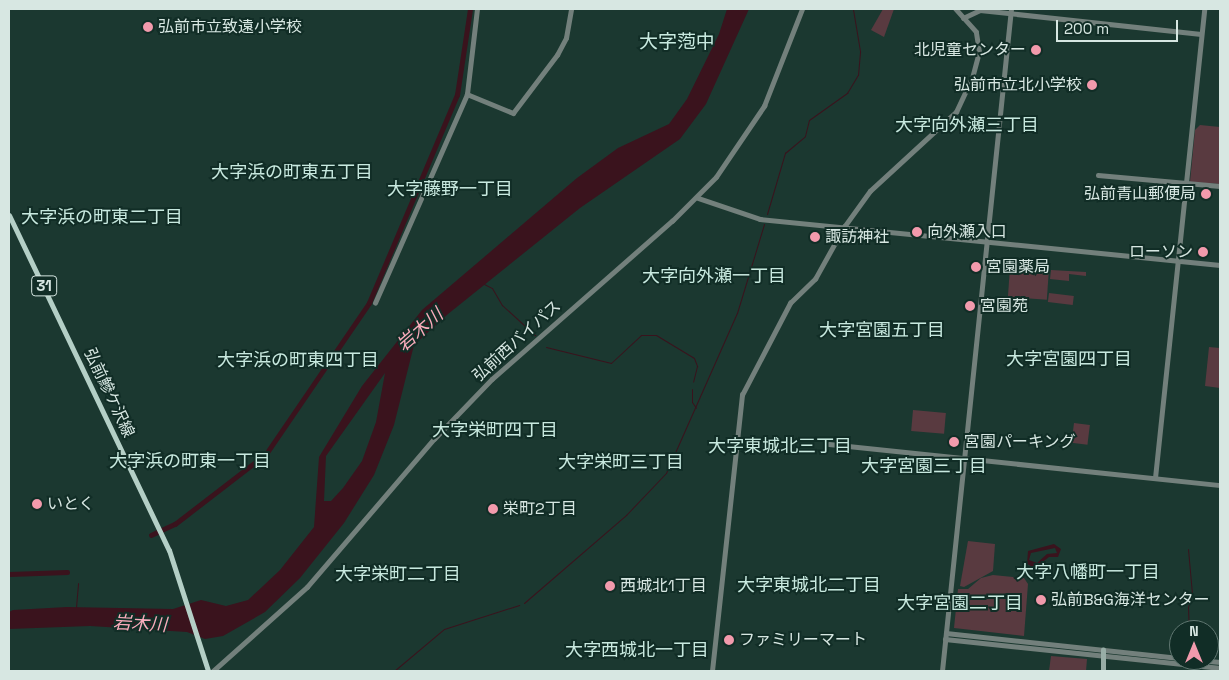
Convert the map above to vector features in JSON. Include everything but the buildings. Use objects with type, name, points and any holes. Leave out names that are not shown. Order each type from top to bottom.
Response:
[{"type":"main road","name":"弘前鰺ケ沢線","points":[[9,215],[172,557],[207,669]]},
{"type":"main road","points":[[1103,650],[1103,671]]},
{"type":"street","points":[[375,303],[467,94],[477,9]]},
{"type":"street","points":[[467,94],[513,113],[557,55],[566,38],[571,9]]},
{"type":"street","name":"弘前西バイパス","points":[[213,671],[307,587],[434,439],[492,379],[698,198],[729,161],[764,106],[802,9]]},
{"type":"street","points":[[712,671],[742,395],[790,303],[815,279],[844,227],[870,192],[956,112],[972,78],[979,52],[976,32],[956,9]]},
{"type":"street","points":[[1155,478],[1204,9]]},
{"type":"street","points":[[963,18],[980,10],[1010,11],[1201,34]]},
{"type":"street","points":[[942,671],[1010,11]]},
{"type":"street","points":[[1098,175],[1220,186]]},
{"type":"street","points":[[698,198],[760,219],[1220,265]]},
{"type":"street","points":[[829,444],[1220,485]]},
{"type":"street","points":[[946,633],[1169,657]]},
{"type":"street","points":[[945,639],[1220,668]]},
{"type":"shaded area","points":[[883,9],[894,9],[884,37],[871,30]]},
{"type":"shaded area","points":[[1200,125],[1220,127],[1220,184],[1190,182],[1195,130]]},
{"type":"shaded area","points":[[1010,267],[1049,270],[1047,300],[1008,297]]},
{"type":"shaded area","points":[[1051,270],[1086,272],[1086,276],[1069,274],[1069,281],[1050,279]]},
{"type":"shaded area","points":[[1049,293],[1074,296],[1073,305],[1048,302]]},
{"type":"shaded area","points":[[1209,347],[1220,348],[1220,388],[1205,386]]},
{"type":"shaded area","points":[[913,410],[946,413],[944,434],[911,431]]},
{"type":"shaded area","points":[[1074,423],[1090,425],[1087,445],[1072,443]]},
{"type":"shaded area","points":[[968,541],[995,544],[993,571],[964,587],[960,586]]},
{"type":"shaded area","points":[[993,575],[1024,578],[1028,584],[1024,636],[954,628],[958,589],[968,589],[981,578]]},
{"type":"shaded area","points":[[1051,656],[1087,659],[1086,671],[1049,671]]},
{"type":"water","name":"岩木川","points":[[727,9],[749,9],[706,104],[680,139],[580,208],[448,314],[414,345],[394,425],[374,475],[344,523],[300,578],[265,612],[223,636],[205,639],[187,632],[90,626],[9,629],[9,612],[13,610],[67,607],[173,609],[201,600],[226,606],[248,600],[280,570],[314,527],[319,457],[362,386],[422,310],[577,178],[618,148],[669,124],[687,99],[719,34]],"holes":[[[385,373],[376,422],[362,461],[343,488],[331,501],[324,501],[326,456]]]},
{"type":"water","points":[[1054,544],[1061,549],[1058,557],[1049,557],[1035,568],[1027,564],[1028,551]],"holes":[[[1055,548],[1057,553],[1047,554],[1037,563],[1029,560],[1031,553]]]},
{"type":"waterway","points":[[151,535],[175,524],[266,454],[369,303],[457,95],[470,9]]},
{"type":"waterway","points":[[767,214],[785,153],[805,136],[809,120],[847,93],[858,75],[860,51],[853,9]]},
{"type":"waterway","points":[[524,603],[626,515],[666,473],[737,313],[764,224]]},
{"type":"waterway","points":[[484,284],[492,288],[502,305],[535,335]]},
{"type":"waterway","points":[[546,347],[611,363],[641,335],[656,335],[694,358],[697,366],[693,382]]},
{"type":"waterway","points":[[692,389],[692,402],[696,408]]},
{"type":"waterway","points":[[1188,549],[1192,594],[1188,607],[1189,620]]},
{"type":"waterway","points":[[9,574],[67,572]]},
{"type":"waterway","points":[[76,607],[78,583]]},
{"type":"waterway","points":[[394,671],[444,629],[519,605]]},
{"type":"place","name":"弘前市立致遠小学校","points":[[148,27]]},
{"type":"place","name":"北児童センター","points":[[1036,50]]},
{"type":"place","name":"弘前市立北小学校","points":[[1092,85]]},
{"type":"place","name":"弘前青山郵便局","points":[[1206,194]]},
{"type":"place","name":"向外瀬入口","points":[[917,232]]},
{"type":"place","name":"諏訪神社","points":[[815,237]]},
{"type":"place","name":"ローソン","points":[[1203,252]]},
{"type":"place","name":"宮園薬局","points":[[976,267]]},
{"type":"place","name":"宮園苑","points":[[970,306]]},
{"type":"place","name":"宮園パーキング","points":[[954,442]]},
{"type":"place","name":"いとく","points":[[37,504]]},
{"type":"place","name":"栄町2丁目","points":[[493,509]]},
{"type":"place","name":"西城北1丁目","points":[[610,586]]},
{"type":"place","name":"弘前B&G海洋センター","points":[[1041,600]]},
{"type":"place","name":"ファミリーマート","points":[[729,640]]},
{"type":"district","name":"大字萢中","points":[[677,42]]},
{"type":"district","name":"大字向外瀬三丁目","points":[[967,125]]},
{"type":"district","name":"大字浜の町東五丁目","points":[[292,172]]},
{"type":"district","name":"大字藤野一丁目","points":[[450,189]]},
{"type":"district","name":"大字浜の町東二丁目","points":[[102,217]]},
{"type":"district","name":"大字向外瀬一丁目","points":[[714,276]]},
{"type":"district","name":"大字宮園五丁目","points":[[882,330]]},
{"type":"district","name":"大字宮園四丁目","points":[[1069,359]]},
{"type":"district","name":"大字浜の町東四丁目","points":[[298,360]]},
{"type":"district","name":"大字栄町四丁目","points":[[495,430]]},
{"type":"district","name":"大字東城北三丁目","points":[[780,446]]},
{"type":"district","name":"大字浜の町東一丁目","points":[[190,461]]},
{"type":"district","name":"大字栄町三丁目","points":[[621,462]]},
{"type":"district","name":"大字宮園三丁目","points":[[924,466]]},
{"type":"district","name":"大字八幡町一丁目","points":[[1088,572]]},
{"type":"district","name":"大字栄町二丁目","points":[[398,574]]},
{"type":"district","name":"大字東城北二丁目","points":[[809,585]]},
{"type":"district","name":"大字宮園二丁目","points":[[960,603]]},
{"type":"district","name":"大字西城北一丁目","points":[[637,650]]}]
